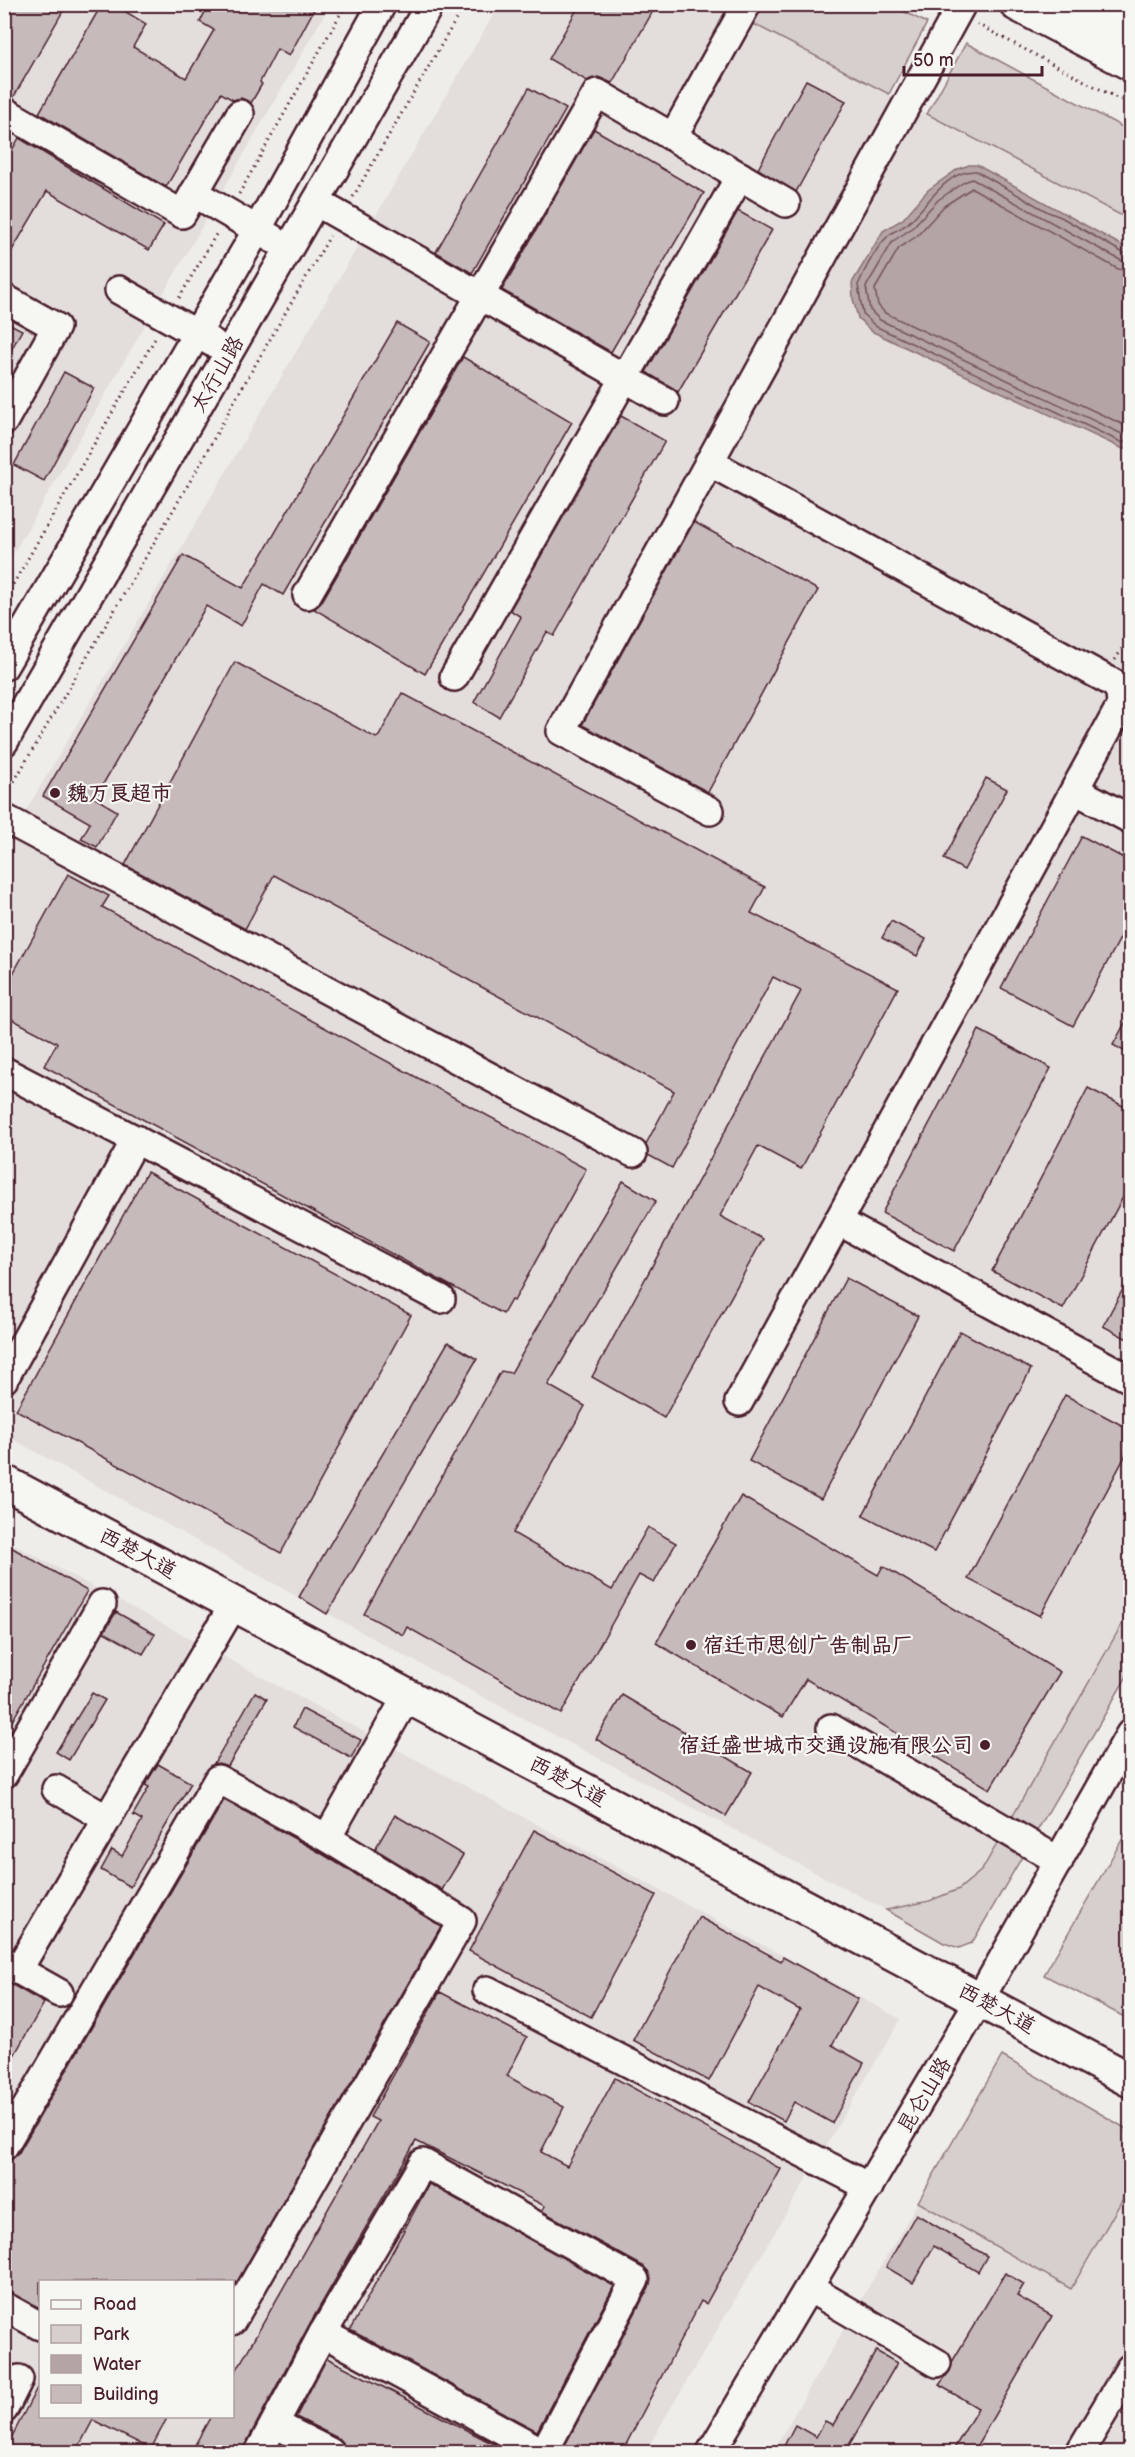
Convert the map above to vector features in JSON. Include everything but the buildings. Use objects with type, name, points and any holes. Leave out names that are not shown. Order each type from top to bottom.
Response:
[{"type":"main road","points":[[1017,4],[1131,63]]},
{"type":"main road","points":[[1084,4],[1131,29]]},
{"type":"main road","name":"西楚大道","points":[[4,1482],[1131,2080]]},
{"type":"street","name":"太行山路","points":[[4,666],[257,230],[382,4]]},
{"type":"street","name":"太行山路","points":[[4,742],[430,4]]},
{"type":"street","points":[[673,137],[747,4]]},
{"type":"street","points":[[710,812],[561,732],[960,9]]},
{"type":"street","points":[[307,595],[597,93],[786,203]]},
{"type":"street","points":[[4,111],[182,214],[240,114]]},
{"type":"street","points":[[454,677],[740,176]]},
{"type":"street","points":[[194,193],[290,248]]},
{"type":"street","points":[[316,202],[665,401]]},
{"type":"street","points":[[119,290],[229,353]]},
{"type":"street","points":[[4,298],[56,327],[4,421]]},
{"type":"street","points":[[709,462],[1115,684],[1120,692],[1121,705],[739,1402]]},
{"type":"street","points":[[1074,789],[1131,819]]},
{"type":"street","points":[[4,818],[633,1153]]},
{"type":"street","points":[[4,1071],[441,1299]]},
{"type":"street","points":[[4,1378],[136,1139]]},
{"type":"street","points":[[838,1221],[1131,1379]]},
{"type":"street","points":[[4,1774],[102,1604]]},
{"type":"street","points":[[59,1993],[11,1966],[107,1819],[234,1604]]},
{"type":"street","points":[[327,1838],[407,1696]]},
{"type":"street","points":[[831,1728],[1059,1861]]},
{"type":"street","name":"昆仑山路","points":[[711,2452],[980,2000],[1130,1735]]},
{"type":"street","points":[[4,2146],[218,1779],[327,1838],[462,1921],[234,2318]]},
{"type":"street","points":[[56,1789],[107,1819]]},
{"type":"street","points":[[487,1990],[869,2187]]},
{"type":"street","points":[[259,2452],[323,2333],[423,2163],[635,2280],[544,2452],[323,2333]]},
{"type":"street","points":[[809,2289],[937,2363]]},
{"type":"street","points":[[4,2306],[39,2325]]},
{"type":"street","points":[[1080,2452],[1131,2368]]},
{"type":"street","points":[[4,2409],[19,2379]]},
{"type":"street","points":[[275,2424],[330,2452]]},
{"type":"path","points":[[4,798],[193,477],[236,398],[465,4]]},
{"type":"path","points":[[960,9],[1131,105]]},
{"type":"path","points":[[1103,677],[1131,636]]},
{"type":"shaded area","points":[[5,5],[330,5],[5,568]]},
{"type":"shaded area","points":[[499,5],[717,5],[1130,220],[1130,1610],[982,1870],[960,1889],[908,1906],[886,1910],[405,1656],[5,1435],[5,846]]},
{"type":"shaded area","points":[[4,1539],[901,2019],[645,2452],[5,2452]]},
{"type":"shaded area","points":[[1130,2186],[1130,2452],[786,2452],[775,2447],[918,2202],[1071,2288]]},
{"type":"green space","points":[[717,5],[891,5],[927,23],[889,94]]},
{"type":"green space","points":[[966,43],[1130,131],[1130,220],[927,114]]},
{"type":"green space","points":[[1130,1610],[1130,1671],[972,1943],[959,1948],[944,1943],[886,1910],[929,1901],[959,1889],[982,1870]]},
{"type":"green space","points":[[1130,1826],[1130,2020],[1044,1975]]},
{"type":"green space","points":[[1002,2056],[1130,2131],[1130,2186],[1071,2289],[918,2202]]},
{"type":"water","points":[[977,165],[1130,250],[1130,450],[1121,448],[871,331],[858,318],[852,283],[883,231],[903,219],[928,190],[958,169]]},
{"type":"place","name":"魏万良超市","points":[[55,793]]},
{"type":"place","name":"宿迁市思创广告制品厂","points":[[691,1645]]},
{"type":"place","name":"宿迁盛世城市交通设施有限公司","points":[[985,1745]]}]
